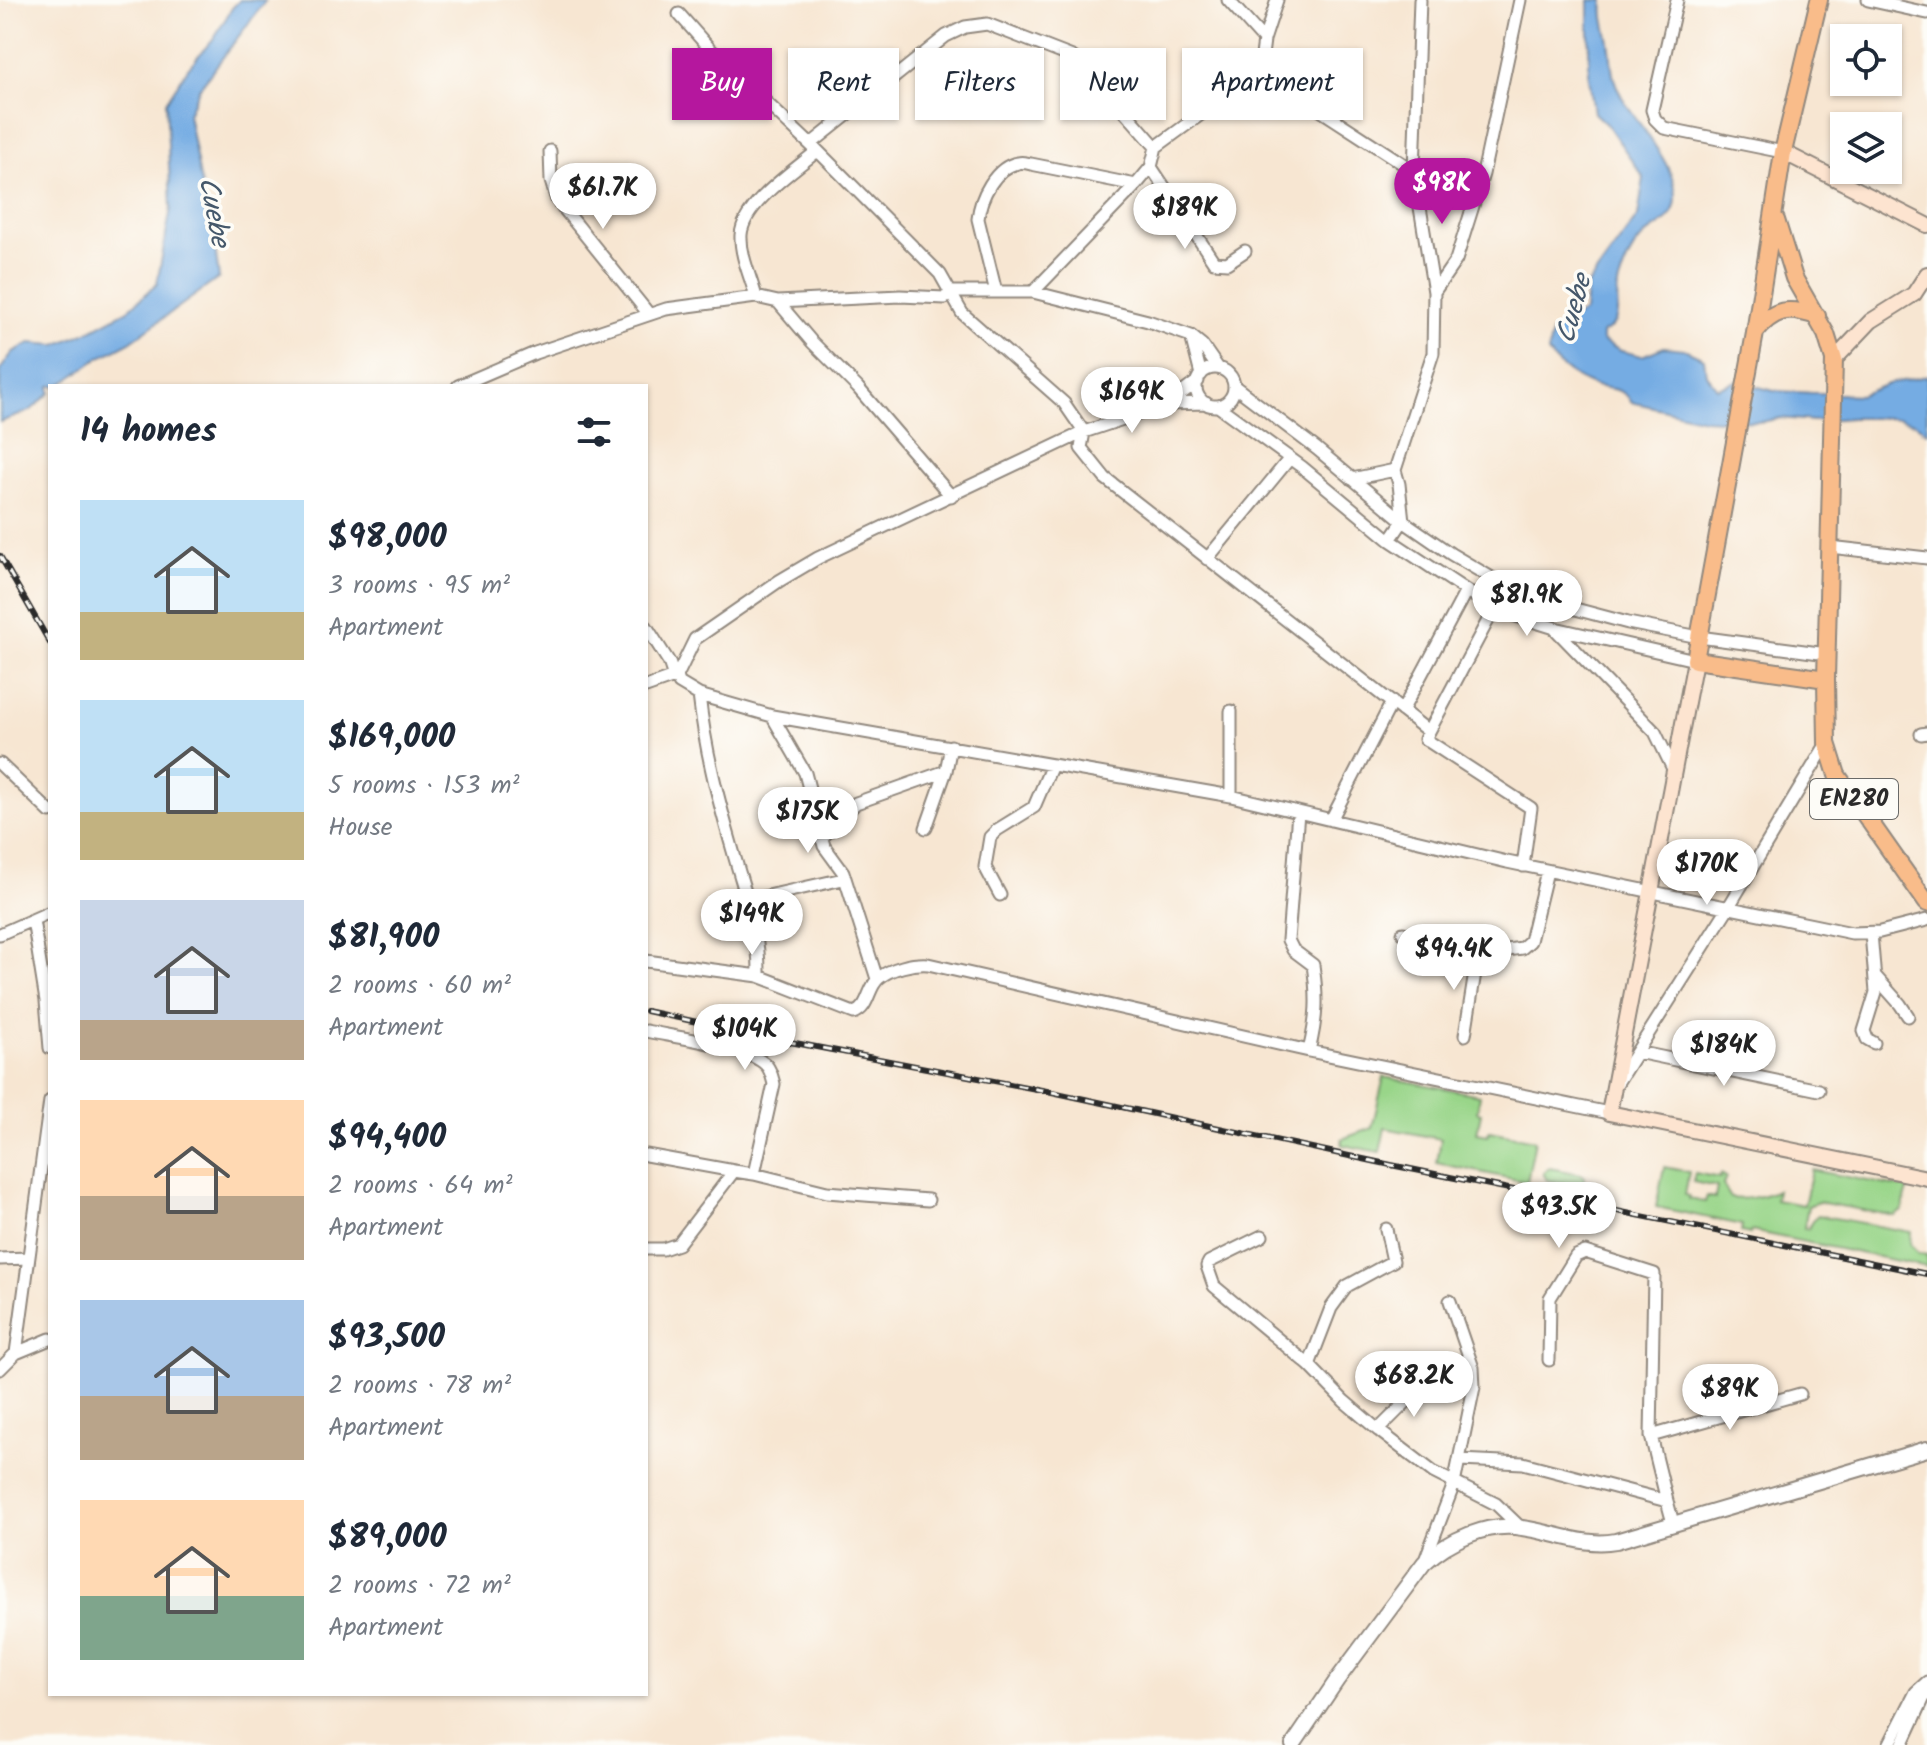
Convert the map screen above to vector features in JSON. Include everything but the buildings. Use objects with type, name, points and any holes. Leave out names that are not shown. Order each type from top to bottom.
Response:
[{"type":"main road","name":"EN280","points":[[1695,660],[1755,333],[1783,152],[1819,0]]},
{"type":"main road","points":[[1783,152],[1927,225]]},
{"type":"main road","name":"EN280","points":[[1775,215],[1794,278],[1826,334],[1834,360],[1827,743],[1837,775],[1927,903]]},
{"type":"main road","points":[[1834,360],[1871,321],[1914,294],[1927,274]]},
{"type":"main road","points":[[1755,333],[1767,317],[1778,312],[1802,311],[1817,316]]},
{"type":"main road","points":[[1826,679],[1695,660],[1609,1113],[1927,1178]]},
{"type":"street","points":[[1228,0],[1264,40]]},
{"type":"street","points":[[1263,48],[1277,0]]},
{"type":"street","points":[[1390,540],[1403,521],[1395,470],[1433,353],[1434,292],[1414,171],[1420,0]]},
{"type":"street","points":[[1434,292],[1456,260],[1483,174],[1520,0]]},
{"type":"street","points":[[1677,0],[1652,110],[1655,119],[1664,128],[1783,152]]},
{"type":"street","points":[[1868,0],[1926,9]]},
{"type":"street","points":[[679,14],[710,49],[940,274],[953,292],[962,313],[1064,403],[1084,432],[1081,448],[1105,478],[1428,731]]},
{"type":"street","points":[[756,297],[742,246],[743,224],[753,207],[814,148],[946,36],[965,27],[987,24],[1059,50],[1085,66],[1156,147]]},
{"type":"street","points":[[1033,292],[1136,185],[1151,167],[1156,147],[1193,120]]},
{"type":"street","points":[[1335,120],[1414,171]]},
{"type":"street","points":[[550,151],[551,181],[557,200],[648,313]]},
{"type":"street","points":[[996,292],[978,219],[979,207],[987,189],[999,174],[1017,163],[1031,164],[1136,185]]},
{"type":"street","points":[[1151,167],[1214,262],[1227,263],[1245,251]]},
{"type":"street","points":[[463,384],[535,353],[648,313],[756,297],[778,302],[900,296],[945,298],[953,292],[1033,292],[1148,321],[1191,336],[1202,345],[1218,368],[1229,374],[1234,386],[1317,449],[1403,521],[1519,594],[1628,623],[1699,637],[1827,654]]},
{"type":"street","points":[[778,302],[858,388],[951,496]]},
{"type":"street","points":[[1191,336],[1199,378],[1198,393],[1302,467],[1390,540],[1466,591],[1494,609],[1555,628],[1695,660]]},
{"type":"street","points":[[1168,404],[1205,371],[1218,368]]},
{"type":"street","points":[[648,686],[676,676],[695,639],[818,558],[1084,432],[1168,404],[1212,404],[1230,399],[1234,386]]},
{"type":"street","points":[[1302,467],[1317,449]]},
{"type":"street","points":[[1207,559],[1290,458]]},
{"type":"street","points":[[1352,479],[1395,470]]},
{"type":"street","points":[[1830,547],[1927,558]]},
{"type":"street","points":[[1402,711],[1466,591]]},
{"type":"street","points":[[1512,615],[1519,594]]},
{"type":"street","points":[[1494,609],[1425,739],[1531,808],[1523,866]]},
{"type":"street","points":[[1555,628],[1655,732],[1674,772]]},
{"type":"street","points":[[648,629],[679,683],[699,695],[772,716],[1231,796],[1523,866],[1852,933],[1871,933],[1927,920]]},
{"type":"street","points":[[1782,672],[1784,649]]},
{"type":"street","points":[[699,695],[714,786],[746,901],[755,922],[760,952],[759,976]]},
{"type":"street","points":[[1331,820],[1392,702]]},
{"type":"street","points":[[1231,711],[1231,796]]},
{"type":"street","points":[[772,716],[805,773],[821,839],[828,854],[843,872],[877,979]]},
{"type":"street","points":[[1655,732],[1681,736]]},
{"type":"street","points":[[1614,1087],[1728,908],[1827,743]]},
{"type":"street","points":[[926,828],[946,771],[951,746]]},
{"type":"street","points":[[0,764],[48,810]]},
{"type":"street","points":[[1000,895],[985,867],[990,837],[1034,807],[1052,765]]},
{"type":"street","points":[[821,839],[856,803],[946,771]]},
{"type":"street","points":[[1298,812],[1288,940],[1293,950],[1313,965],[1318,996],[1309,1051]]},
{"type":"street","points":[[1403,933],[1467,953],[1527,946],[1547,871]]},
{"type":"street","points":[[746,901],[843,879]]},
{"type":"street","points":[[0,934],[48,913]]},
{"type":"street","points":[[33,920],[48,1033]]},
{"type":"street","points":[[1871,933],[1875,996],[1864,1031],[1867,1039],[1874,1043]]},
{"type":"street","points":[[1465,1035],[1478,954]]},
{"type":"street","points":[[648,961],[759,976],[854,1013],[863,1007],[877,979],[902,967],[928,964],[1309,1051],[1609,1113]]},
{"type":"street","points":[[1876,977],[1908,1016]]},
{"type":"street","points":[[648,1031],[726,1047],[751,1056],[770,1070],[774,1084],[754,1174]]},
{"type":"street","points":[[1637,1052],[1819,1090]]},
{"type":"street","points":[[16,1353],[48,1115]]},
{"type":"street","points":[[648,1155],[754,1174],[827,1192],[928,1200]]},
{"type":"street","points":[[648,1249],[663,1249],[678,1244],[734,1171]]},
{"type":"street","points":[[1309,1365],[1331,1308],[1347,1286],[1393,1261],[1386,1229]]},
{"type":"street","points":[[1262,1236],[1209,1262],[1207,1266],[1211,1281],[1217,1289],[1309,1365],[1344,1401],[1426,1468],[1496,1504],[1520,1527]]},
{"type":"street","points":[[1549,1360],[1548,1302],[1576,1256],[1585,1252],[1652,1271],[1656,1278],[1651,1436],[1673,1523]]},
{"type":"street","points":[[0,1259],[28,1258]]},
{"type":"street","points":[[1424,1563],[1454,1484],[1475,1377],[1450,1301]]},
{"type":"street","points":[[0,1369],[16,1353],[48,1340]]},
{"type":"street","points":[[1378,1430],[1426,1382]]},
{"type":"street","points":[[1651,1436],[1800,1394]]},
{"type":"street","points":[[1293,1745],[1424,1563],[1439,1549],[1457,1539],[1477,1532],[1520,1527],[1596,1543],[1616,1541],[1927,1449]]},
{"type":"street","points":[[1460,1460],[1523,1463],[1667,1501]]},
{"type":"street","points":[[1889,1745],[1916,1692],[1927,1682]]},
{"type":"street","points":[[1902,1745],[1927,1691]]},
{"type":"green space","points":[[1384,1077],[1480,1095],[1477,1112],[1481,1113],[1477,1133],[1488,1135],[1489,1131],[1535,1140],[1527,1182],[1437,1163],[1441,1139],[1385,1128],[1380,1152],[1342,1145],[1342,1139],[1372,1128]]},
{"type":"green space","points":[[1664,1167],[1689,1172],[1685,1195],[1689,1199],[1705,1202],[1707,1196],[1715,1198],[1717,1187],[1693,1182],[1695,1173],[1726,1177],[1723,1185],[1731,1198],[1754,1197],[1777,1190],[1775,1200],[1804,1205],[1812,1170],[1908,1189],[1902,1211],[1895,1216],[1818,1202],[1808,1206],[1804,1228],[1808,1229],[1818,1215],[1911,1232],[1910,1244],[1918,1254],[1927,1255],[1927,1267],[1751,1231],[1750,1234],[1741,1232],[1742,1225],[1656,1207]]},
{"type":"green space","points":[[1549,1168],[1581,1174],[1584,1183],[1579,1186],[1547,1180],[1543,1173]]},
{"type":"water","points":[[240,0],[266,0],[199,89],[188,114],[213,231],[219,278],[130,342],[99,358],[62,384],[48,384],[48,395],[30,411],[0,422],[0,370],[13,352],[30,343],[56,345],[87,332],[128,310],[157,284],[171,208],[166,102],[188,68],[214,38]]},
{"type":"water","points":[[1589,0],[1604,0],[1615,80],[1628,107],[1667,165],[1676,195],[1669,217],[1640,240],[1628,258],[1618,286],[1616,319],[1602,333],[1602,341],[1621,351],[1642,356],[1664,347],[1684,349],[1704,358],[1706,374],[1717,388],[1736,381],[1774,391],[1860,395],[1888,384],[1927,376],[1927,433],[1915,423],[1899,418],[1814,421],[1780,418],[1762,422],[1704,419],[1631,402],[1624,393],[1596,386],[1573,375],[1548,353],[1552,331],[1585,311],[1587,286],[1638,216],[1644,178],[1609,127],[1594,113],[1589,77]]},
{"type":"railway","points":[[0,556],[48,640]]},
{"type":"railway","points":[[648,1011],[1927,1274]]},
{"type":"water label","name":"Cuebe","points":[[213,212]]},
{"type":"water label","name":"Cuebe","points":[[1575,309]]}]
